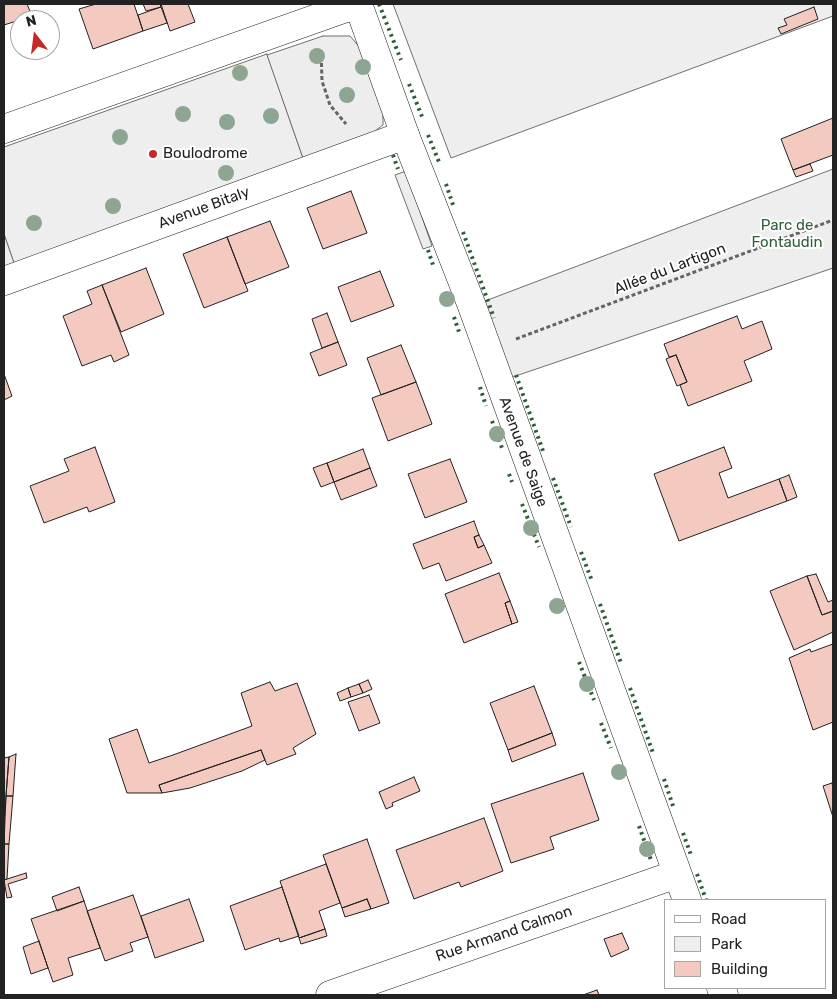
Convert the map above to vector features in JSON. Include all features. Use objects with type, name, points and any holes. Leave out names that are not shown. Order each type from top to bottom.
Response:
[{"type":"street","points":[[4,129],[358,4]]},
{"type":"street","name":"Avenue de Saige","points":[[358,4],[405,135],[472,306],[687,899]]},
{"type":"street","name":"Avenue Bitaly","points":[[4,281],[405,135]]},
{"type":"street","name":"Rue Armand Calmon","points":[[330,995],[677,874]]},
{"type":"path","points":[[321,46],[322,81],[330,105],[343,121],[350,126]]},
{"type":"path","name":"Allée du Lartigon","points":[[515,340],[833,220]]},
{"type":"green space","points":[[393,4],[833,4],[833,16],[451,158]]},
{"type":"green space","name":"Boulodrome","points":[[267,54],[304,161],[15,266],[4,234],[4,147]]},
{"type":"green space","name":"Parc de Fontaudin","points":[[833,169],[833,268],[498,382],[472,306]]},
{"type":"shaded area","points":[[323,36],[350,36],[362,50],[383,105],[383,125],[367,137],[304,161],[267,55]]},
{"type":"shaded area","points":[[406,171],[432,246],[423,249],[395,175]]},
{"type":"shaded area","points":[[4,234],[15,266],[4,271]]},
{"type":"building","points":[[4,4],[27,4],[30,10],[10,10],[10,23],[4,25]]},
{"type":"building","points":[[96,4],[134,4],[143,31],[93,49],[79,9]]},
{"type":"building","points":[[143,4],[160,4],[161,7],[146,11]]},
{"type":"building","points":[[161,4],[188,4],[195,22],[170,31]]},
{"type":"building","points":[[161,7],[167,23],[143,31],[138,15]]},
{"type":"building","points":[[814,7],[818,19],[781,34],[778,28],[787,25],[784,19]]},
{"type":"building","points":[[833,118],[833,155],[793,170],[781,139]]},
{"type":"building","points":[[810,164],[813,171],[796,177],[793,170]]},
{"type":"building","points":[[351,191],[367,233],[323,249],[307,208]]},
{"type":"building","points":[[270,221],[289,267],[245,284],[227,237]]},
{"type":"building","points":[[227,237],[248,291],[204,308],[183,254]]},
{"type":"building","points":[[146,268],[164,314],[121,332],[102,285]]},
{"type":"building","points":[[380,271],[394,306],[351,322],[338,287]]},
{"type":"building","points":[[102,285],[129,355],[114,362],[111,355],[82,366],[63,316],[92,304],[87,291]]},
{"type":"building","points":[[327,313],[338,342],[322,348],[312,319]]},
{"type":"building","points":[[737,316],[742,329],[762,321],[772,349],[744,361],[752,381],[688,406],[680,385],[687,382],[676,355],[669,357],[664,344]]},
{"type":"building","points":[[338,342],[347,365],[319,376],[310,353]]},
{"type":"building","points":[[401,345],[416,382],[381,395],[367,358]]},
{"type":"building","points":[[676,355],[687,382],[677,386],[666,359]]},
{"type":"building","points":[[4,374],[12,396],[4,400]]},
{"type":"building","points":[[416,382],[432,424],[388,441],[372,398]]},
{"type":"building","points":[[95,447],[115,502],[89,512],[87,507],[44,523],[30,486],[69,471],[64,459]]},
{"type":"building","points":[[724,447],[732,468],[719,473],[728,498],[779,479],[787,501],[679,541],[654,474]]},
{"type":"building","points":[[363,449],[370,468],[334,482],[327,463]]},
{"type":"building","points":[[450,459],[467,502],[425,518],[408,474]]},
{"type":"building","points":[[327,463],[334,482],[321,487],[313,468]]},
{"type":"building","points":[[370,468],[377,486],[341,500],[334,482]]},
{"type":"building","points":[[789,475],[797,497],[787,501],[779,479]]},
{"type":"building","points":[[474,521],[479,535],[474,537],[478,548],[484,545],[492,563],[446,581],[439,563],[423,569],[413,544]]},
{"type":"building","points":[[479,535],[484,545],[478,548],[474,537]]},
{"type":"building","points":[[499,573],[510,601],[505,603],[512,624],[464,643],[445,594]]},
{"type":"building","points":[[816,574],[828,602],[833,600],[833,611],[822,615],[807,576]]},
{"type":"building","points":[[807,576],[822,615],[833,611],[833,632],[794,650],[770,591]]},
{"type":"building","points":[[510,601],[518,622],[512,624],[505,603]]},
{"type":"building","points":[[833,644],[833,722],[813,730],[789,658],[810,649],[811,652]]},
{"type":"building","points":[[368,680],[372,689],[363,693],[359,684]]},
{"type":"building","points":[[270,682],[275,691],[297,683],[316,734],[293,748],[296,754],[267,765],[261,750],[159,785],[162,793],[127,793],[109,739],[137,729],[149,763],[173,755],[252,726],[241,693]]},
{"type":"building","points":[[359,684],[363,693],[351,697],[348,688]]},
{"type":"building","points":[[534,686],[552,733],[508,750],[490,703]]},
{"type":"building","points":[[348,688],[351,697],[340,701],[337,693]]},
{"type":"building","points":[[369,695],[380,723],[359,731],[348,702]]},
{"type":"building","points":[[552,733],[556,745],[512,762],[508,750]]},
{"type":"building","points":[[261,750],[265,760],[242,771],[190,788],[162,793],[159,785]]},
{"type":"building","points":[[16,754],[13,796],[6,796],[9,757]]},
{"type":"building","points":[[9,757],[6,796],[4,824],[4,758]]},
{"type":"building","points":[[583,773],[599,820],[550,837],[554,849],[511,863],[491,804]]},
{"type":"building","points":[[414,777],[420,791],[392,803],[393,806],[386,809],[379,792]]},
{"type":"building","points":[[832,783],[833,788],[833,817],[823,786]]},
{"type":"building","points":[[6,796],[13,796],[9,844],[4,844]]},
{"type":"building","points":[[484,818],[503,871],[461,887],[459,882],[414,899],[396,850]]},
{"type":"building","points":[[367,839],[389,903],[371,909],[367,899],[342,908],[323,855]]},
{"type":"building","points":[[4,844],[9,844],[7,879],[4,880]]},
{"type":"building","points":[[326,864],[340,903],[319,911],[325,929],[299,938],[280,881]]},
{"type":"building","points":[[26,873],[27,878],[8,884],[12,897],[7,898],[4,880]]},
{"type":"building","points":[[79,887],[84,901],[57,911],[52,897]]},
{"type":"building","points":[[282,887],[299,936],[280,942],[279,938],[245,950],[230,906]]},
{"type":"building","points":[[133,895],[148,937],[130,943],[133,951],[105,961],[87,911]]},
{"type":"building","points":[[189,899],[204,941],[155,958],[141,916]]},
{"type":"building","points":[[367,899],[371,909],[345,917],[342,908]]},
{"type":"building","points":[[84,901],[100,948],[68,958],[73,975],[53,982],[31,919]]},
{"type":"building","points":[[325,929],[327,936],[301,944],[299,938]]},
{"type":"building","points":[[622,933],[629,949],[611,957],[604,939]]},
{"type":"building","points":[[39,941],[48,968],[31,974],[23,947]]},
{"type":"building","points":[[597,990],[599,995],[583,995]]},
{"type":"hedge","points":[[379,4],[401,60]]},
{"type":"hedge","points":[[409,84],[423,119]]},
{"type":"hedge","points":[[428,135],[439,162]]},
{"type":"hedge","points":[[393,155],[398,169]]},
{"type":"hedge","points":[[446,184],[453,205]]},
{"type":"hedge","points":[[463,232],[494,318]]},
{"type":"hedge","points":[[428,250],[434,268]]},
{"type":"hedge","points":[[454,317],[459,332]]},
{"type":"hedge","points":[[516,375],[543,451]]},
{"type":"hedge","points":[[480,387],[486,406]]},
{"type":"hedge","points":[[492,421],[502,448]]},
{"type":"hedge","points":[[509,474],[512,482]]},
{"type":"hedge","points":[[553,478],[571,527]]},
{"type":"hedge","points":[[522,504],[539,547]]},
{"type":"hedge","points":[[581,552],[592,581]]},
{"type":"hedge","points":[[600,604],[621,663]]},
{"type":"hedge","points":[[579,662],[594,700]]},
{"type":"hedge","points":[[630,688],[653,753]]},
{"type":"hedge","points":[[601,723],[611,748]]},
{"type":"hedge","points":[[664,779],[673,806]]},
{"type":"hedge","points":[[639,826],[651,860]]},
{"type":"hedge","points":[[683,833],[691,855]]},
{"type":"hedge","points":[[697,874],[706,899]]},
{"type":"place","name":"Boulodrome","points":[[153,154]]}]
